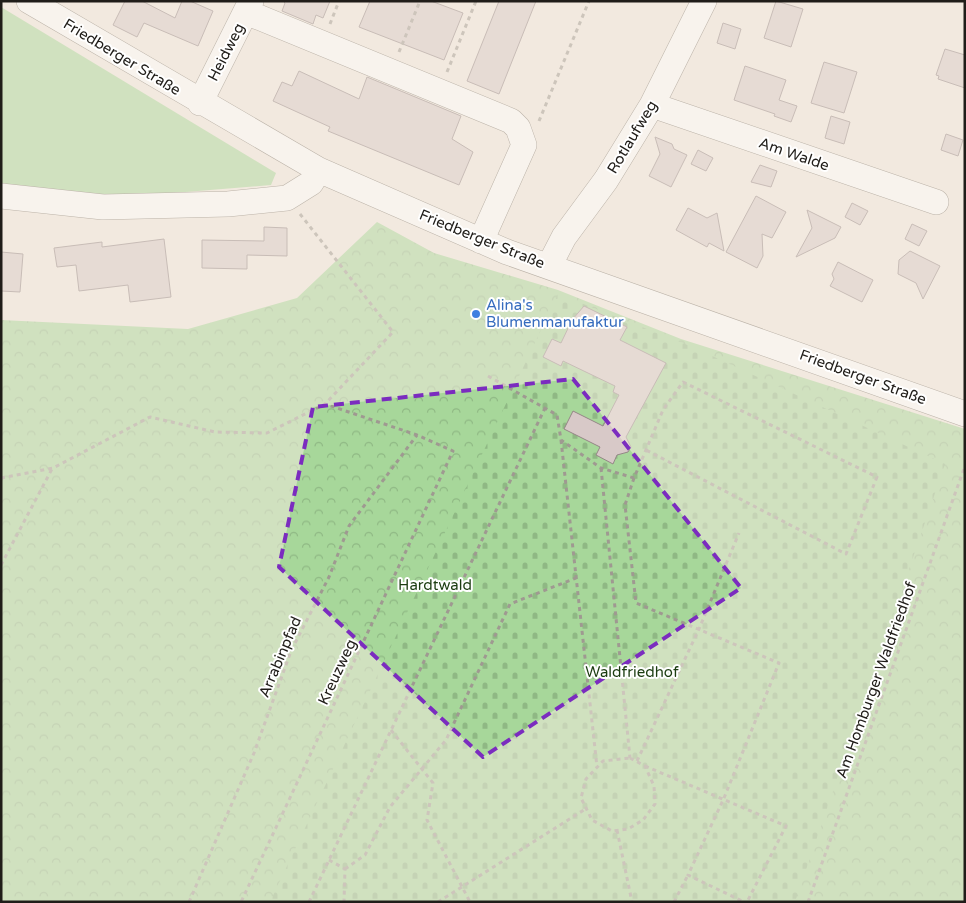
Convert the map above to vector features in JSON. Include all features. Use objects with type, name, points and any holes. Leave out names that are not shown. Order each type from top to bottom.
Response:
[{"type":"street","name":"Friedberger Straße","points":[[29,1],[200,103],[319,170],[481,241],[965,414]]},
{"type":"street","name":"Rotlaufweg","points":[[549,266],[564,238],[606,180],[652,105],[704,1]]},
{"type":"street","name":"Heidweg","points":[[200,103],[249,6]]},
{"type":"street","points":[[249,6],[391,72],[511,120],[524,145],[481,241]]},
{"type":"street","name":"Am Walde","points":[[652,105],[936,202]]},
{"type":"street","points":[[1,196],[103,207],[228,204],[287,198],[311,184],[319,170]]},
{"type":"path","points":[[391,72],[420,1]]},
{"type":"path","points":[[439,91],[476,1]]},
{"type":"path","points":[[520,135],[534,130],[589,1]]},
{"type":"path","points":[[1,478],[53,468],[150,418],[215,432],[267,433],[325,404],[393,332],[287,198]]},
{"type":"path","points":[[488,376],[557,415],[597,767]]},
{"type":"path","points":[[646,450],[846,554],[877,476],[683,382],[663,410],[634,478],[625,505],[636,603],[779,663],[724,798],[674,902]]},
{"type":"path","points":[[325,404],[417,435]]},
{"type":"path","points":[[309,902],[545,408]]},
{"type":"path","name":"Kreuzweg","points":[[241,902],[453,451],[417,435]]},
{"type":"path","name":"Arrabinpfad","points":[[189,902],[254,753],[291,651],[329,577],[349,526],[417,435]]},
{"type":"path","points":[[561,440],[601,468],[634,478]]},
{"type":"path","name":"Am Homburger Waldfriedhof","points":[[808,902],[965,466]]},
{"type":"path","points":[[1,565],[53,468]]},
{"type":"path","points":[[601,468],[630,758]]},
{"type":"path","points":[[637,761],[699,629],[739,533]]},
{"type":"path","points":[[345,869],[365,855],[390,806],[446,740],[510,604],[576,578]]},
{"type":"path","points":[[391,730],[433,783],[427,820],[470,902]]},
{"type":"path","points":[[645,766],[654,786],[655,804],[643,820],[628,829],[612,831],[592,820],[582,798],[586,779],[603,762],[630,758],[786,826],[746,902],[688,875]]},
{"type":"path","points":[[438,902],[586,808]]},
{"type":"path","points":[[617,830],[632,902]]},
{"type":"path","points":[[329,860],[345,869]]},
{"type":"path","points":[[344,902],[345,869]]},
{"type":"highlighted area","points":[[573,379],[741,588],[483,757],[279,567],[313,407]]},
{"type":"green space","points":[[1,7],[276,173],[271,185],[100,199],[1,183]]},
{"type":"green space","name":"Hardtwald","points":[[377,222],[434,253],[558,290],[681,339],[965,429],[965,902],[1,902],[1,320],[188,329],[297,298]]},
{"type":"green space","name":"Waldfriedhof","points":[[558,294],[695,348],[945,464],[795,902],[270,902]]},
{"type":"building","points":[[125,1],[142,1],[175,18],[182,1],[190,1],[213,11],[198,46],[144,23],[137,37],[113,25]]},
{"type":"building","points":[[283,1],[330,1],[323,18],[316,15],[313,24],[282,11],[285,3]]},
{"type":"building","points":[[370,1],[431,1],[463,13],[444,60],[359,27]]},
{"type":"building","points":[[499,1],[536,1],[499,94],[467,81]]},
{"type":"building","points":[[776,1],[803,9],[791,47],[764,38]]},
{"type":"building","points":[[723,23],[741,29],[735,49],[717,43]]},
{"type":"building","points":[[945,49],[965,55],[965,88],[938,79],[939,76],[936,75]]},
{"type":"building","points":[[824,62],[857,72],[844,113],[811,103]]},
{"type":"building","points":[[745,66],[786,80],[779,100],[797,106],[791,122],[774,116],[775,114],[734,100]]},
{"type":"building","points":[[299,71],[359,99],[367,77],[461,116],[452,139],[473,152],[459,185],[328,131],[330,127],[273,101],[282,82],[292,86]]},
{"type":"building","points":[[831,116],[850,122],[844,144],[825,138]]},
{"type":"building","points":[[946,134],[963,140],[958,156],[941,150]]},
{"type":"building","points":[[655,137],[672,144],[674,149],[687,155],[671,187],[649,176],[660,154]]},
{"type":"building","points":[[698,150],[713,158],[706,171],[691,164]]},
{"type":"building","points":[[760,165],[777,171],[771,187],[751,182]]},
{"type":"building","points":[[756,196],[786,212],[772,238],[762,234],[763,256],[757,268],[726,252]]},
{"type":"building","points":[[852,203],[868,211],[860,225],[845,217]]},
{"type":"building","points":[[688,208],[707,218],[717,213],[724,251],[709,243],[707,247],[676,230]]},
{"type":"building","points":[[807,210],[841,227],[835,238],[796,257],[812,228]]},
{"type":"building","points":[[912,224],[927,231],[919,246],[905,239]]},
{"type":"building","points":[[264,227],[287,228],[287,256],[247,255],[247,269],[202,268],[202,240],[264,241]]},
{"type":"building","points":[[164,239],[171,297],[130,302],[128,285],[79,291],[76,265],[57,267],[54,248],[102,242],[102,247]]},
{"type":"building","points":[[910,251],[940,266],[923,299],[916,283],[898,274],[899,260]]},
{"type":"building","points":[[1,252],[23,254],[20,292],[1,291]]},
{"type":"building","points":[[838,262],[873,280],[862,302],[830,286],[834,279],[832,274]]},
{"type":"building","points":[[584,306],[627,327],[620,340],[666,363],[626,437],[631,447],[628,452],[617,455],[613,464],[596,455],[600,447],[564,429],[573,411],[603,426],[619,395],[613,392],[615,386],[563,361],[561,366],[543,357],[552,339],[561,343],[572,320]]},
{"type":"place","name":"Alina's Blumenmanufaktur","points":[[476,314]]}]
